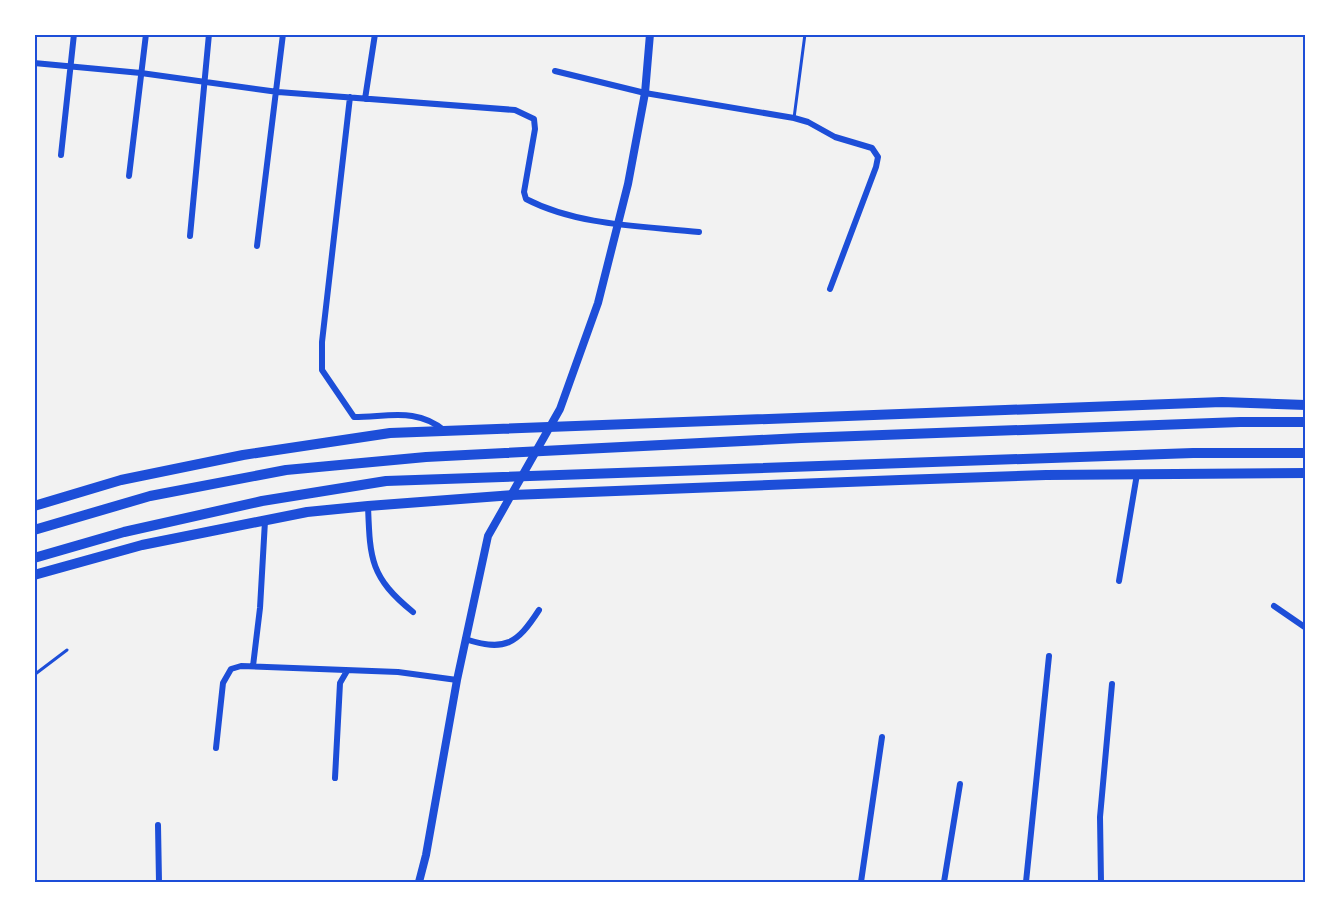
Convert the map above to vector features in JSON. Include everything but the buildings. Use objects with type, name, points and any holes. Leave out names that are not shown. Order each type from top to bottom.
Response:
[{"type":"highway","points":[[34,506],[121,480],[243,455],[390,433],[1222,402],[1305,405]]},
{"type":"highway","points":[[34,530],[150,496],[286,470],[524,450],[908,434],[1305,422]]},
{"type":"highway","points":[[34,558],[124,532],[262,501],[386,481],[1181,453],[1305,453]]},
{"type":"highway","points":[[34,575],[142,545],[307,512],[368,506],[513,495],[911,479],[1305,473]]},
{"type":"street","points":[[61,155],[74,34]]},
{"type":"street","points":[[129,176],[146,34]]},
{"type":"street","points":[[190,236],[209,34]]},
{"type":"street","points":[[257,246],[278,92],[283,34]]},
{"type":"street","points":[[365,99],[375,34]]},
{"type":"street","points":[[419,882],[426,855],[465,639],[488,536],[560,410],[598,303],[620,224],[645,93],[650,34]]},
{"type":"street","points":[[34,63],[141,73],[278,92],[504,109],[526,113],[534,119],[535,129],[524,192],[526,199],[541,207],[588,219],[699,232]]},
{"type":"street","points":[[555,71],[645,93],[794,118],[808,122],[835,137],[872,148],[878,158],[853,232],[830,289]]},
{"type":"street","points":[[350,97],[322,342],[322,370],[354,417],[420,416],[432,419],[445,430]]},
{"type":"street","points":[[1119,581],[1137,474]]},
{"type":"street","points":[[368,506],[371,555],[375,569],[399,601],[413,612]]},
{"type":"street","points":[[254,666],[265,520]]},
{"type":"street","points":[[1274,606],[1305,628]]},
{"type":"street","points":[[465,639],[484,645],[503,645],[525,632],[539,610]]},
{"type":"street","points":[[1026,882],[1049,656]]},
{"type":"street","points":[[216,748],[225,676],[231,669],[241,666],[398,672],[457,680]]},
{"type":"street","points":[[335,778],[340,682],[348,671]]},
{"type":"street","points":[[1101,882],[1100,817],[1112,684]]},
{"type":"street","points":[[861,882],[882,737]]},
{"type":"street","points":[[944,882],[960,784]]},
{"type":"street","points":[[158,825],[159,882]]},
{"type":"lane","points":[[794,118],[805,34]]},
{"type":"lane","points":[[34,675],[67,650]]}]
